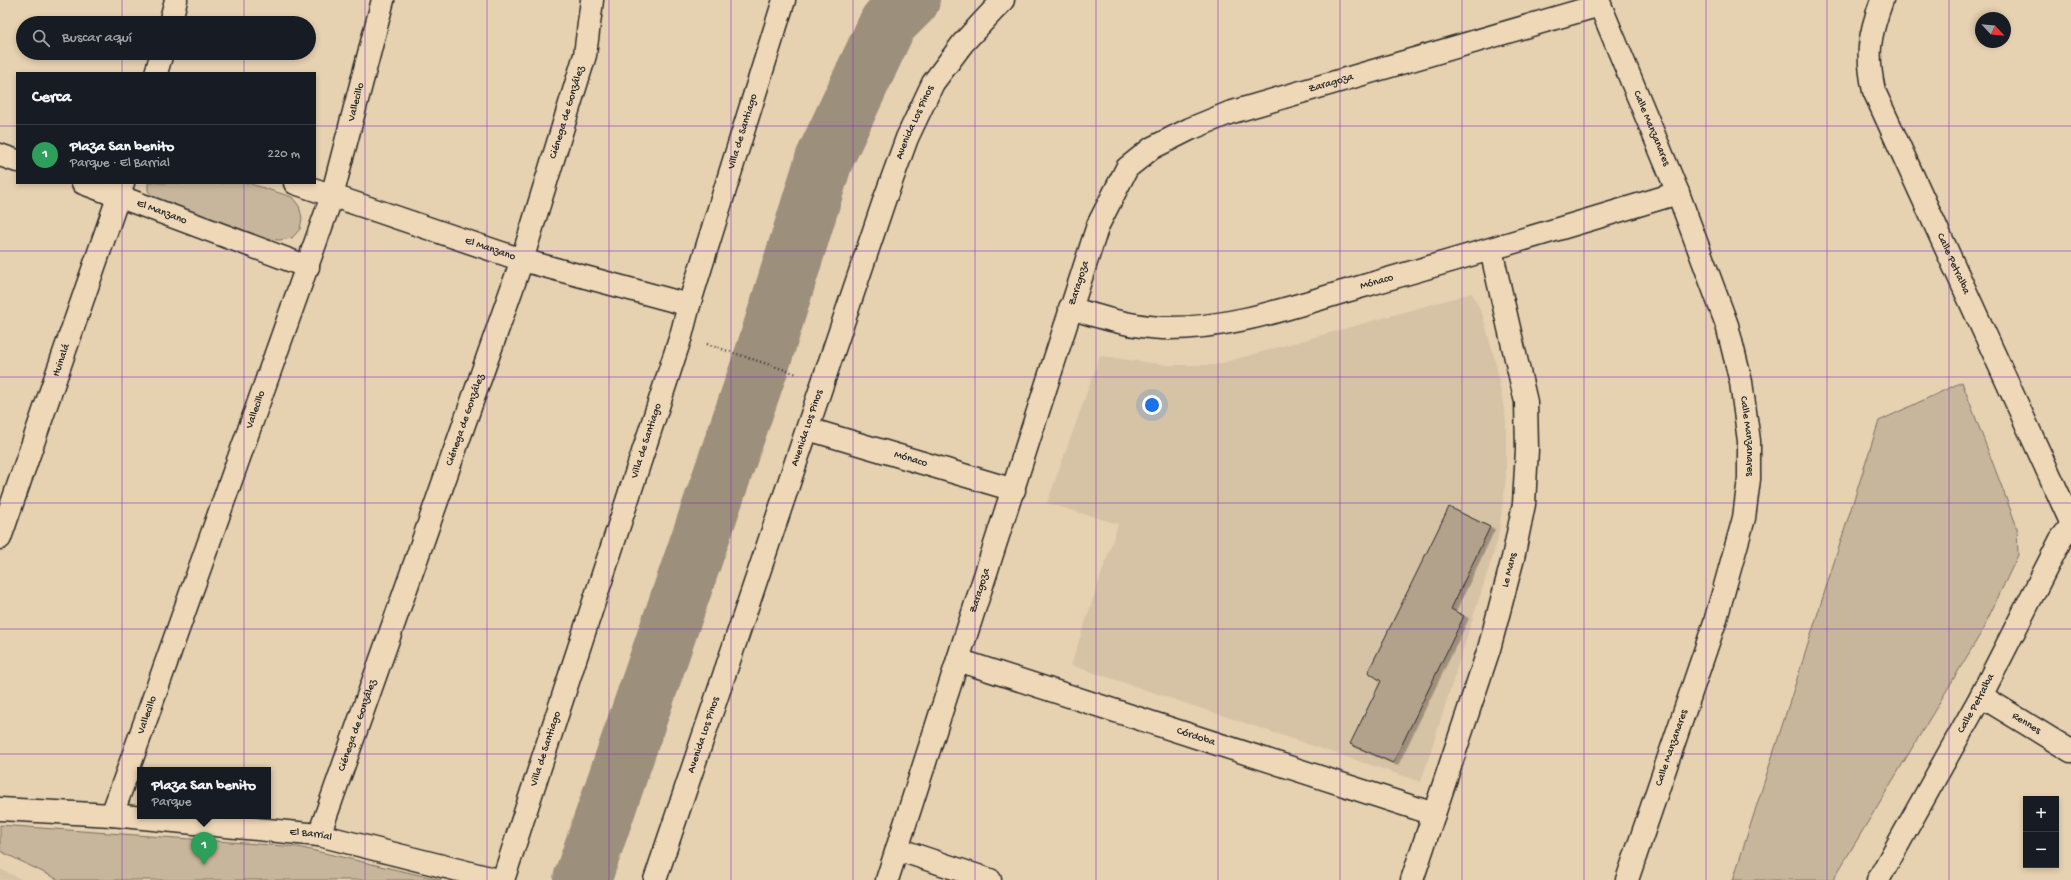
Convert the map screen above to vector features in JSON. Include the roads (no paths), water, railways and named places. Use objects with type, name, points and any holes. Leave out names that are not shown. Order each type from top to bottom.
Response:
[{"type":"street","points":[[172,16],[176,0]]},
{"type":"street","name":"Vallecillo","points":[[112,815],[332,196],[383,0]]},
{"type":"street","name":"Ciénega de González","points":[[319,835],[522,260],[585,55],[592,0]]},
{"type":"street","name":"Villa de Santiago","points":[[503,880],[682,336],[688,304],[784,0]]},
{"type":"street","name":"Avenida Los Pinos","points":[[655,880],[884,201],[907,138],[933,83],[963,43],[1003,0]]},
{"type":"street","name":"Calle Petralba","points":[[1882,0],[1874,21],[1869,45],[1869,66],[1874,91],[2071,522]]},
{"type":"street","name":"Calle Manzanares","points":[[1599,2],[1678,193],[1729,332],[1741,382],[1749,441],[1749,479],[1744,518],[1715,622],[1627,880]]},
{"type":"street","name":"Zaragoza","points":[[887,880],[1014,490],[1070,308],[1098,225],[1127,168],[1152,148],[1190,129],[1229,113],[1599,2]]},
{"type":"street","points":[[156,72],[160,60]]},
{"type":"street","points":[[0,155],[16,160]]},
{"type":"street","name":"El Manzano","points":[[89,184],[121,189],[308,267]]},
{"type":"street","name":"El Manzano","points":[[298,184],[522,260],[688,304]]},
{"type":"street","name":"Huinalá","points":[[0,538],[121,189]]},
{"type":"street","name":"Mónaco","points":[[1070,308],[1137,326],[1163,328],[1207,326],[1249,318],[1491,250],[1678,193]]},
{"type":"street","name":"Le Mans","points":[[1412,880],[1489,649],[1513,558],[1524,504],[1527,449],[1526,402],[1491,250]]},
{"type":"street","name":"Mónaco","points":[[808,429],[1014,490]]},
{"type":"street","name":"Calle Petralba","points":[[1878,880],[1981,696],[2061,539],[2071,526]]},
{"type":"street","name":"Córdoba","points":[[958,660],[1434,814]]},
{"type":"street","name":"Rennes","points":[[1981,696],[2071,751]]},
{"type":"street","name":"El Barrial","points":[[0,810],[137,817]]},
{"type":"street","name":"El Barrial","points":[[153,819],[319,835],[498,880]]},
{"type":"street","points":[[897,849],[990,880]]},
{"type":"waterway","points":[[582,880],[764,354],[824,160],[888,23],[911,0]]},
{"type":"place","name":"Plaza San benito","points":[[204,865]]}]
